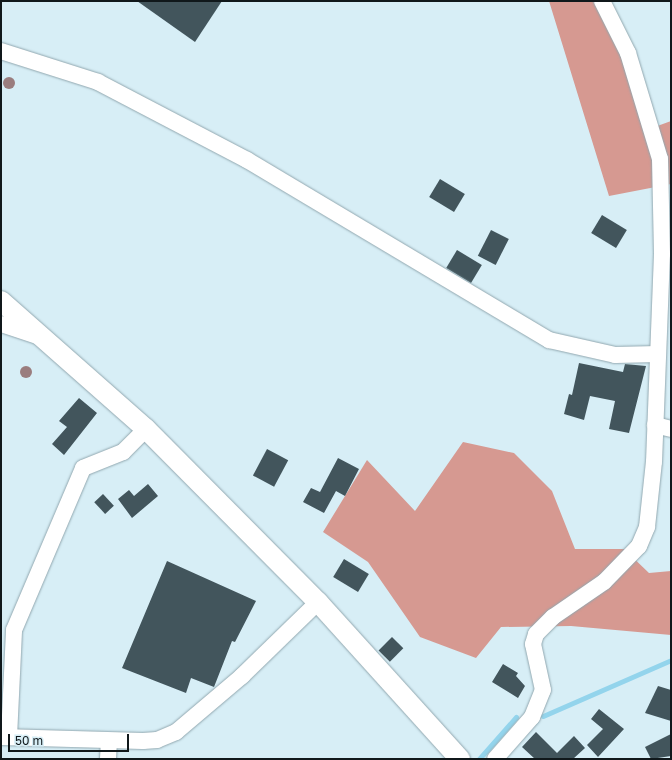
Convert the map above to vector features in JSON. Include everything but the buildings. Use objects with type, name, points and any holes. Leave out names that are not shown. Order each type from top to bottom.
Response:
[{"type":"street","points":[[495,759],[532,717],[543,690],[533,644],[536,634],[553,617],[604,582],[639,546],[647,527],[650,509],[662,254],[660,159],[628,52],[602,1]]},
{"type":"street","points":[[1,51],[98,82],[240,156],[549,340],[615,355],[658,354]]},
{"type":"street","points":[[1,301],[47,340],[146,429],[318,602],[460,759]]},
{"type":"street","points":[[1,324],[47,340]]},
{"type":"street","points":[[655,425],[671,429]]},
{"type":"street","points":[[146,429],[123,452],[82,468],[14,630],[5,737],[109,741],[157,740],[176,732],[242,676],[318,602]]},
{"type":"street","points":[[108,759],[109,741]]},
{"type":"shaded area","points":[[549,1],[600,1],[652,128],[671,121],[671,184],[609,196]]},
{"type":"shaded area","points":[[463,442],[514,453],[552,491],[575,549],[624,549],[649,573],[671,571],[671,635],[571,626],[501,627],[476,658],[420,637],[368,562],[323,532],[367,460],[415,511]]},
{"type":"waterway","points":[[543,716],[671,660]]},
{"type":"waterway","points":[[479,759],[516,717]]}]
